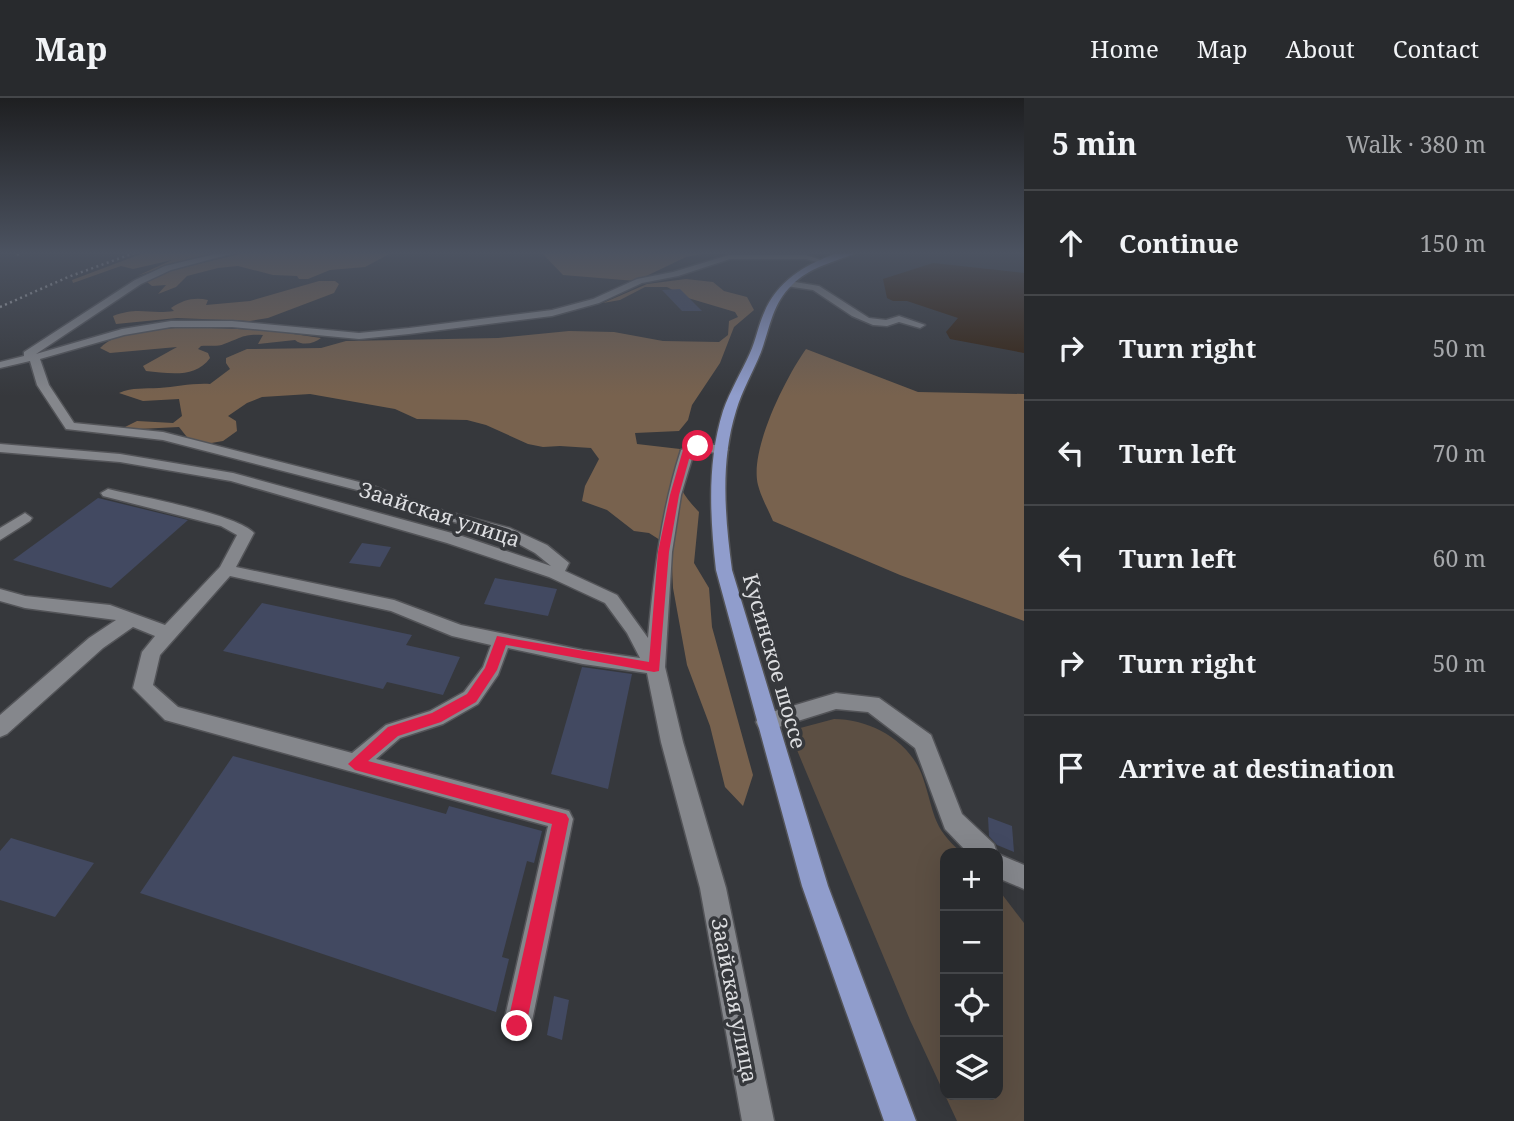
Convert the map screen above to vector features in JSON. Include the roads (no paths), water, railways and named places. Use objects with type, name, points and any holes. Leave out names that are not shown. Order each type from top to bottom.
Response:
[{"type":"main road","name":"Кусинское шоссе","points":[[775,300],[757,350],[729,413],[721,450],[717,482],[724,570],[815,886],[900,1121]]},
{"type":"street","points":[[26,358],[112,300]]},
{"type":"street","points":[[0,365],[122,332],[171,324],[232,324],[359,336],[552,313],[599,300]]},
{"type":"street","points":[[835,300],[870,322],[892,322],[899,319],[920,325]]},
{"type":"street","name":"Заайская улица","points":[[26,358],[70,426],[163,436],[366,488],[409,506],[505,531],[541,549],[561,563],[555,573],[611,599],[634,629],[654,667],[671,743],[713,888],[758,1121]]},
{"type":"street","points":[[226,570],[394,606],[458,631],[654,667],[664,552],[674,495],[688,450],[698,446],[721,450]]},
{"type":"street","points":[[0,448],[120,458],[233,477],[453,539],[555,573]]},
{"type":"street","points":[[108,493],[226,523],[246,533],[226,570],[151,652],[143,688],[172,715],[561,819],[517,1026]]},
{"type":"street","points":[[0,535],[25,518]]},
{"type":"street","points":[[0,595],[25,602],[110,611],[167,633]]},
{"type":"street","points":[[0,728],[96,643],[131,619]]},
{"type":"street","points":[[355,764],[393,731],[436,718],[471,698],[491,670],[502,640]]},
{"type":"street","points":[[766,722],[836,701],[872,704],[924,742],[953,821],[980,848]]},
{"type":"street","points":[[1003,868],[1024,877]]},
{"type":"railway","points":[[0,307],[16,300]]}]
